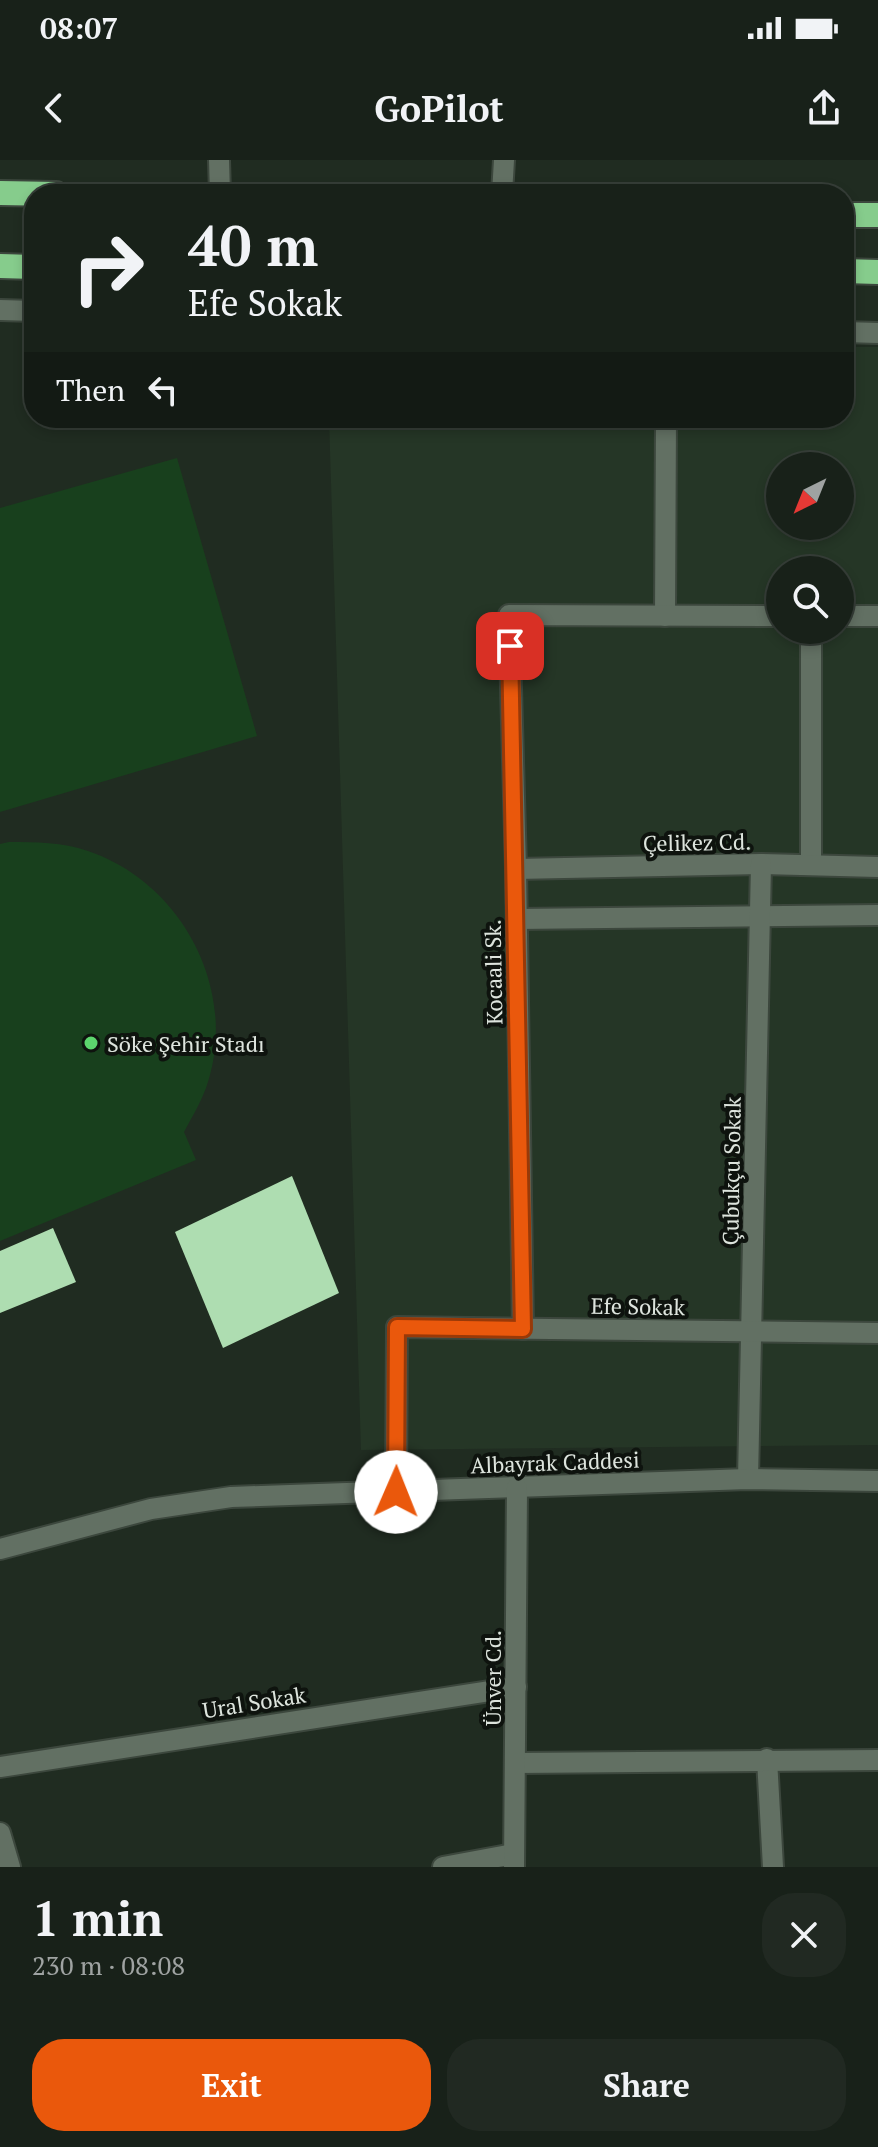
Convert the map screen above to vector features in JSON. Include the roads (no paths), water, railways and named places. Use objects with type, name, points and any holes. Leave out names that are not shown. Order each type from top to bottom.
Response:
[{"type":"highway","points":[[0,193],[24,193]]},
{"type":"highway","points":[[854,215],[878,215]]},
{"type":"highway","points":[[0,266],[24,267]]},
{"type":"highway","points":[[854,271],[878,272]]},
{"type":"street","points":[[219,160],[220,184]]},
{"type":"street","points":[[503,184],[504,160]]},
{"type":"street","points":[[0,310],[24,311]]},
{"type":"street","points":[[854,332],[878,333]]},
{"type":"street","points":[[666,428],[665,616],[766,616]]},
{"type":"street","name":"Kocaali Sk.","points":[[523,1329],[509,615],[665,616]]},
{"type":"street","points":[[854,616],[878,616]]},
{"type":"street","points":[[811,644],[811,864]]},
{"type":"street","name":"Çelikez Cd.","points":[[516,869],[761,864],[878,867]]},
{"type":"street","name":"Çubukçu Sokak","points":[[748,1479],[761,864]]},
{"type":"street","points":[[517,919],[878,915]]},
{"type":"street","name":"Efe Sokak","points":[[396,1492],[397,1327],[878,1333]]},
{"type":"street","name":"Albayrak Caddesi","points":[[0,1549],[151,1509],[231,1497],[748,1479],[878,1481]]},
{"type":"street","name":"Ünver Cd.","points":[[514,1860],[517,1488]]},
{"type":"street","name":"Ural Sokak","points":[[0,1767],[516,1687]]},
{"type":"street","points":[[767,1759],[773,1867]]},
{"type":"street","points":[[516,1763],[878,1760]]},
{"type":"street","points":[[0,1833],[10,1867]]},
{"type":"street","points":[[443,1867],[514,1860]]},
{"type":"place","name":"Söke Şehir Stadı","points":[[91,1043]]}]
